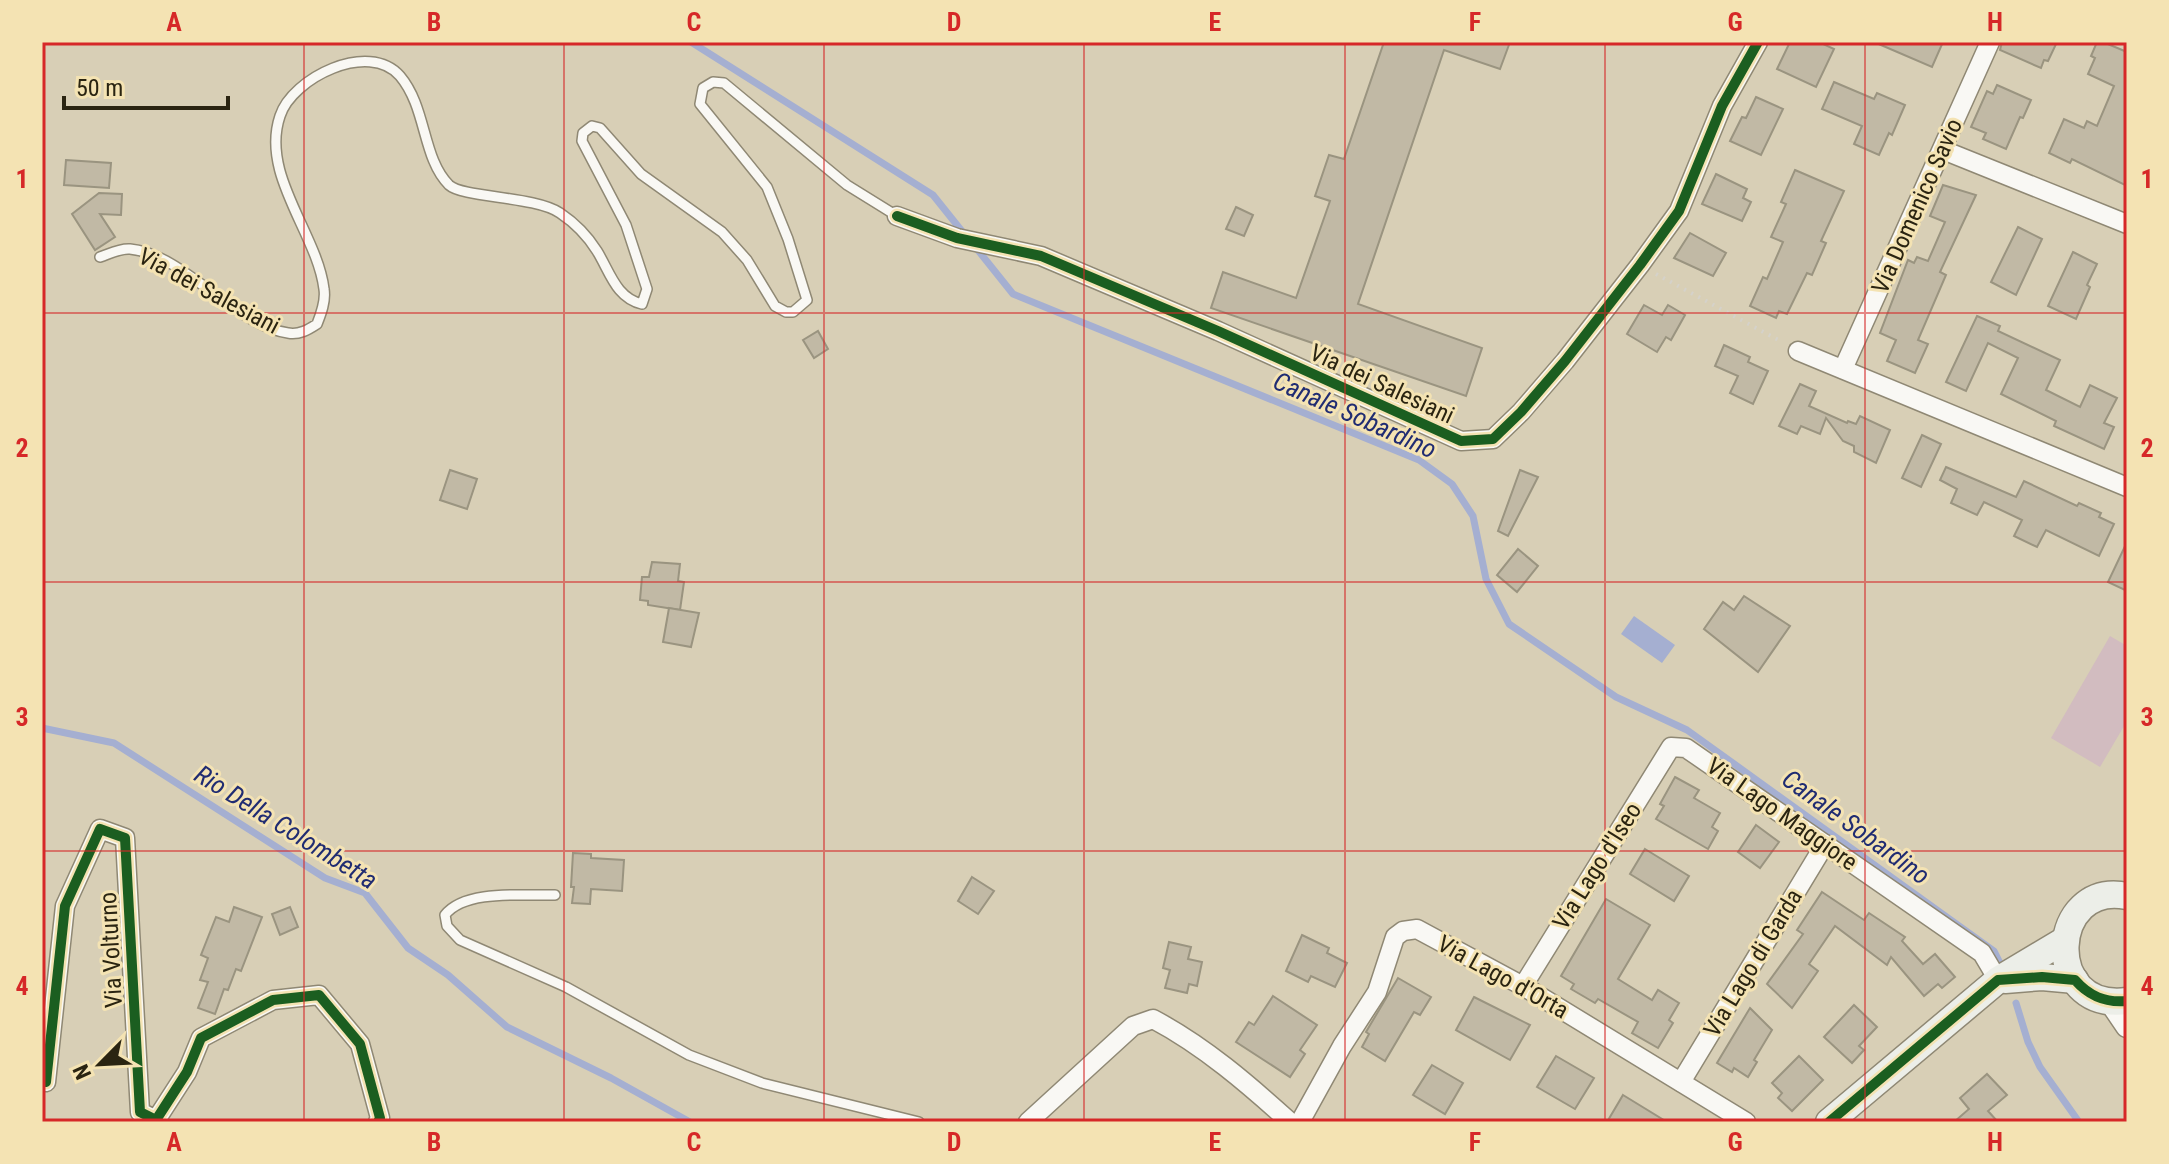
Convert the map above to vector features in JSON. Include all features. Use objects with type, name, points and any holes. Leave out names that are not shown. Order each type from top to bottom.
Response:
[{"type":"main road","points":[[2118,1001],[2084,990],[2075,980],[2068,968],[2065,940],[2069,925],[2078,912],[2090,902],[2116,896],[2127,878]]},
{"type":"main road","points":[[1829,1122],[1998,980],[2065,940]]},
{"type":"main road","points":[[1998,980],[2042,977],[2075,980]]},
{"type":"street","name":"Via dei Salesiani","points":[[897,216],[957,238],[1041,256],[1218,331],[1461,441],[1493,439],[1565,361],[1679,211],[1722,106],[1758,42]]},
{"type":"street","name":"Via Domenico Savio","points":[[1843,369],[1990,42]]},
{"type":"street","points":[[1943,150],[2127,224]]},
{"type":"street","points":[[1798,351],[2127,487]]},
{"type":"street","name":"Via Lago Maggiore","points":[[1671,747],[1686,748],[1982,953],[1998,980]]},
{"type":"street","name":"Via Lago d'Iseo","points":[[1523,986],[1671,747]]},
{"type":"street","name":"Via Volturno","points":[[42,1079],[46,1082],[65,906],[100,829],[125,838],[140,1112],[156,1120],[187,1072],[201,1038],[273,1000],[319,995],[360,1044],[380,1118],[378,1122]]},
{"type":"street","name":"Via Lago di Garda","points":[[1681,1082],[1825,844]]},
{"type":"street","name":"Via Lago d'Orta","points":[[1300,1122],[1342,1046],[1377,992],[1395,937],[1403,931],[1417,929],[1523,986],[1746,1122]]},
{"type":"street","points":[[2118,1001],[2127,1026]]},
{"type":"street","points":[[1028,1122],[1133,1026],[1153,1019],[1174,1030],[1244,1081],[1290,1122]]},
{"type":"lane","name":"Via dei Salesiani","points":[[100,257],[126,248],[143,251],[163,260],[258,322],[289,333],[305,332],[317,324],[325,290],[279,170],[277,137],[280,115],[293,94],[317,75],[347,63],[366,61],[381,63],[398,74],[409,90],[423,119],[437,170],[452,188],[552,207],[578,225],[597,250],[618,289],[629,301],[642,304],[647,289],[626,225],[582,141],[583,133],[592,126],[600,128],[641,174],[722,232],[747,260],[775,306],[793,312],[807,300],[788,239],[767,187],[700,104],[701,93],[713,82],[724,83],[847,185],[897,216]]},
{"type":"lane","points":[[555,895],[475,897],[451,907],[445,915],[447,926],[460,940],[566,987],[689,1055],[762,1083],[919,1122]]},
{"type":"path","points":[[1640,265],[1798,351]]},
{"type":"shaded area","points":[[2110,636],[2127,646],[2127,721],[2100,767],[2051,738]]},
{"type":"water","points":[[1634,616],[1675,645],[1662,663],[1621,634]]},
{"type":"building","points":[[1384,42],[1510,42],[1500,69],[1444,50],[1358,304],[1482,348],[1466,396],[1211,308],[1223,272],[1296,298],[1330,201],[1315,196],[1329,155],[1344,159]]},
{"type":"building","points":[[1790,42],[1819,42],[1834,49],[1816,87],[1777,69]]},
{"type":"building","points":[[1874,42],[1943,42],[1932,67]]},
{"type":"building","points":[[2002,42],[2057,42],[2041,68],[2000,50]]},
{"type":"building","points":[[2097,42],[2127,52],[2127,186],[2072,159],[2070,163],[2049,153],[2064,119],[2084,128],[2087,121],[2097,126],[2114,86],[2088,74],[2095,58],[2091,56]]},
{"type":"building","points":[[1834,82],[1874,99],[1877,93],[1905,105],[1879,155],[1854,144],[1862,126],[1822,109]]},
{"type":"building","points":[[1997,85],[2031,100],[2006,149],[1983,139],[1986,133],[1971,127],[1987,91],[1993,94]]},
{"type":"building","points":[[1756,97],[1783,109],[1761,155],[1730,141]]},
{"type":"building","points":[[66,160],[111,163],[109,188],[64,185]]},
{"type":"building","points":[[1795,170],[1844,191],[1821,241],[1826,243],[1812,275],[1807,273],[1787,314],[1779,311],[1776,318],[1750,306],[1763,277],[1767,279],[1783,242],[1771,237],[1786,204],[1781,202]]},
{"type":"building","points":[[1716,174],[1747,189],[1743,198],[1751,202],[1742,221],[1702,204]]},
{"type":"building","points":[[1943,185],[1976,195],[1940,272],[1946,275],[1918,340],[1928,344],[1915,373],[1887,361],[1896,340],[1880,333],[1908,260],[1914,263],[1917,257],[1928,261],[1945,222],[1930,216]]},
{"type":"building","points":[[99,193],[122,194],[121,215],[100,214],[115,237],[95,250],[72,214]]},
{"type":"building","points":[[1236,207],[1253,215],[1244,236],[1226,229]]},
{"type":"building","points":[[2018,227],[2042,239],[2016,295],[1991,282]]},
{"type":"building","points":[[1690,233],[1726,253],[1713,276],[1674,258]]},
{"type":"building","points":[[2073,252],[2097,264],[2076,319],[2048,306]]},
{"type":"building","points":[[1644,305],[1662,315],[1668,305],[1685,315],[1671,340],[1666,337],[1657,352],[1627,334]]},
{"type":"building","points":[[1977,316],[2000,326],[1998,331],[2060,360],[2046,390],[2080,407],[2090,385],[2117,398],[2104,423],[2114,427],[2104,449],[2054,426],[2056,421],[2001,394],[2018,358],[1988,343],[1966,391],[1946,382]]},
{"type":"building","points":[[818,331],[828,349],[814,358],[803,340]]},
{"type":"building","points":[[1724,345],[1750,357],[1748,362],[1768,371],[1753,404],[1730,393],[1738,376],[1715,366]]},
{"type":"building","points":[[1800,384],[1816,391],[1809,406],[1847,423],[1856,424],[1860,416],[1890,430],[1876,463],[1854,452],[1854,446],[1843,441],[1826,418],[1820,434],[1801,426],[1797,434],[1779,426]]},
{"type":"building","points":[[1922,435],[1941,444],[1921,487],[1902,478]]},
{"type":"building","points":[[1946,467],[2016,497],[2024,481],[2077,506],[2079,503],[2101,513],[2099,517],[2114,524],[2099,556],[2046,530],[2037,547],[2014,536],[2022,520],[1984,502],[1977,515],[1951,503],[1957,489],[1940,480]]},
{"type":"building","points":[[450,470],[477,479],[467,509],[440,500]]},
{"type":"building","points":[[1520,470],[1538,477],[1508,536],[1498,531]]},
{"type":"building","points":[[2127,542],[2127,591],[2108,582]]},
{"type":"building","points":[[1518,549],[1538,566],[1517,592],[1497,575]]},
{"type":"building","points":[[652,562],[680,564],[678,581],[684,582],[680,610],[648,605],[648,601],[640,600],[642,577],[649,577]]},
{"type":"building","points":[[1744,596],[1790,626],[1758,672],[1704,629],[1723,602],[1734,610]]},
{"type":"building","points":[[669,608],[699,613],[691,647],[663,642]]},
{"type":"building","points":[[1675,777],[1699,790],[1694,798],[1720,813],[1712,827],[1718,831],[1708,849],[1656,819],[1664,806],[1660,804]]},
{"type":"building","points":[[1756,825],[1779,842],[1760,868],[1738,852]]},
{"type":"building","points":[[1645,849],[1689,876],[1674,901],[1630,874]]},
{"type":"building","points":[[573,853],[591,854],[591,858],[624,860],[622,891],[591,889],[590,904],[572,903]]},
{"type":"building","points":[[972,877],[994,891],[978,914],[958,901]]},
{"type":"building","points":[[1822,892],[1864,920],[1869,913],[1905,937],[1902,941],[1923,964],[1935,954],[1955,977],[1942,988],[1938,984],[1924,996],[1891,957],[1887,965],[1835,926],[1809,964],[1818,971],[1792,1008],[1767,984],[1803,934],[1797,930]]},
{"type":"building","points":[[1606,899],[1650,925],[1618,979],[1652,1000],[1658,990],[1679,1003],[1669,1020],[1673,1023],[1658,1048],[1632,1033],[1638,1022],[1598,999],[1595,1003],[1571,989],[1574,984],[1561,976]]},
{"type":"building","points":[[234,907],[262,917],[241,971],[236,969],[228,990],[224,989],[215,1014],[198,1008],[208,982],[200,980],[208,958],[201,955],[216,917],[229,922]]},
{"type":"building","points":[[290,907],[298,927],[280,935],[272,914]]},
{"type":"building","points":[[1302,935],[1329,948],[1327,953],[1347,963],[1335,987],[1311,976],[1308,982],[1286,971]]},
{"type":"building","points":[[1169,942],[1191,947],[1188,959],[1202,962],[1197,986],[1189,984],[1187,993],[1165,988],[1170,970],[1163,968]]},
{"type":"building","points":[[1398,978],[1431,997],[1420,1015],[1414,1012],[1385,1061],[1362,1047],[1369,1034],[1366,1032]]},
{"type":"building","points":[[1273,996],[1317,1025],[1300,1050],[1305,1054],[1290,1077],[1236,1042],[1249,1022],[1254,1025]]},
{"type":"building","points":[[1474,997],[1530,1025],[1510,1060],[1456,1030]]},
{"type":"building","points":[[1854,1005],[1877,1027],[1859,1046],[1864,1050],[1852,1063],[1824,1037]]},
{"type":"building","points":[[1750,1008],[1772,1030],[1748,1077],[1734,1068],[1732,1072],[1717,1063]]},
{"type":"building","points":[[1556,1056],[1594,1078],[1575,1109],[1537,1087]]},
{"type":"building","points":[[1799,1056],[1823,1080],[1792,1111],[1778,1098],[1782,1093],[1772,1083]]},
{"type":"building","points":[[1432,1065],[1463,1083],[1445,1114],[1413,1095]]},
{"type":"building","points":[[1987,1074],[2007,1095],[1988,1111],[1998,1122],[1954,1122],[1969,1109],[1960,1098]]},
{"type":"building","points":[[1623,1095],[1667,1122],[1607,1122]]},
{"type":"waterway","name":"Canale Sobardino","points":[[691,42],[933,195],[965,235]]},
{"type":"waterway","name":"Canale Sobardino","points":[[973,244],[1013,294],[1419,460],[1452,484],[1473,516],[1486,579],[1509,624],[1616,697],[1687,730],[1994,951],[2001,965]]},
{"type":"waterway","name":"Rio Della Colombetta","points":[[42,728],[114,743],[325,878],[365,893],[408,948],[448,975],[507,1027],[611,1078],[690,1122]]},
{"type":"waterway","name":"Canale Sobardino","points":[[2016,1003],[2028,1042],[2040,1067],[2079,1122]]},
{"type":"cycle path","points":[[897,216],[957,238],[1041,256],[1218,331],[1461,441],[1493,439],[1565,361],[1679,211],[1722,106],[1758,42]]},
{"type":"cycle path","points":[[42,1079],[46,1082],[65,906],[100,829],[125,838],[140,1112],[156,1120],[187,1072],[201,1038],[273,1000],[319,995],[360,1044],[380,1118],[378,1122]]},
{"type":"cycle path","points":[[1829,1122],[1998,980],[2042,977],[2075,980],[2098,997],[2127,1001]]}]
